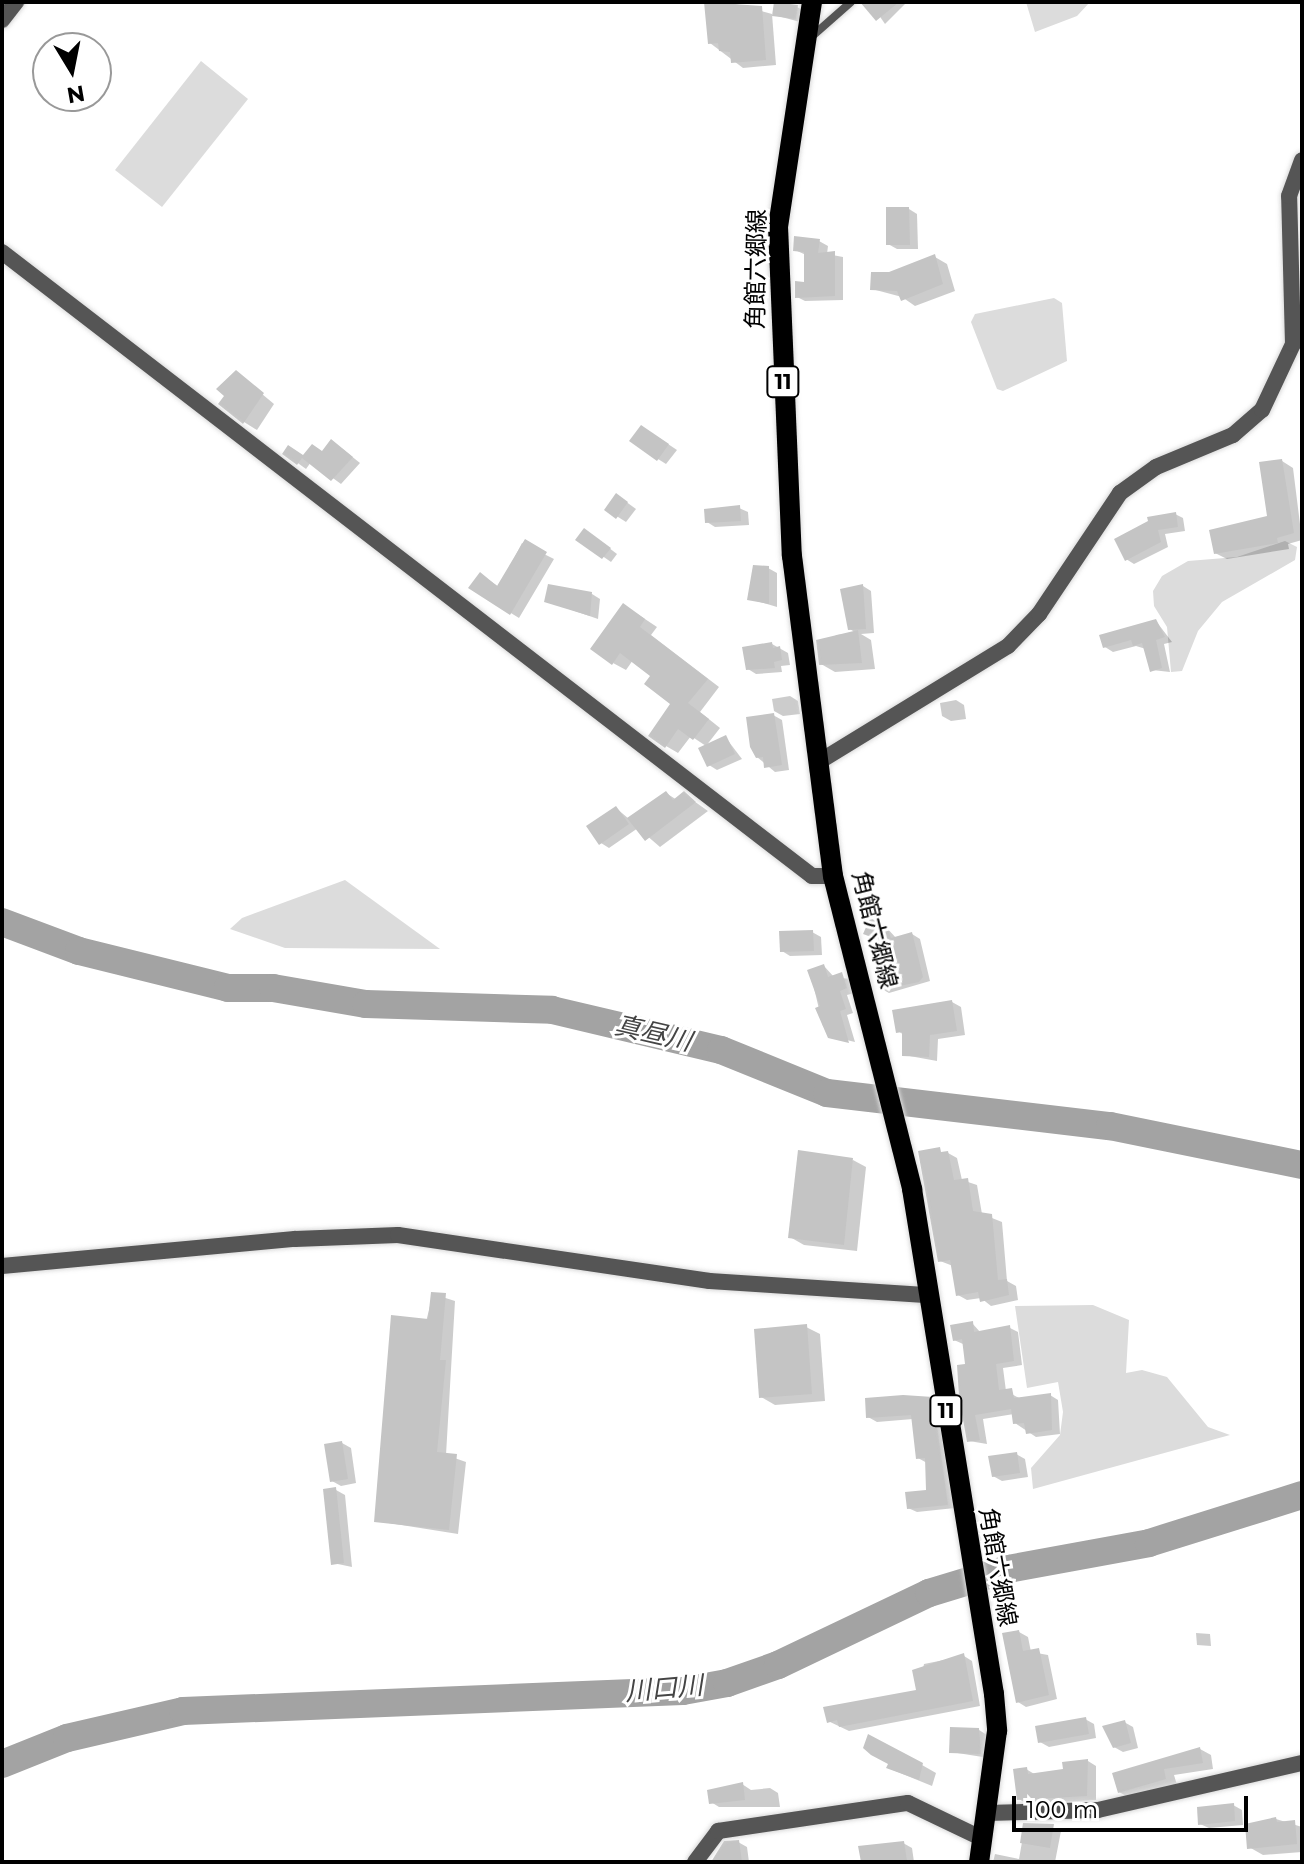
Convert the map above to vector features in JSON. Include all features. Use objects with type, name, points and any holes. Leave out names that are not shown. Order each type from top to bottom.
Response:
[{"type":"main road","name":"角館六郷線","points":[[812,2],[778,226],[778,285],[792,556],[833,876],[904,1153],[929,1295],[963,1528],[983,1630],[997,1731],[979,1862]]},
{"type":"street","points":[[2,20],[16,2]]},
{"type":"street","points":[[817,763],[1008,646],[1039,614],[1120,493],[1156,467],[1233,435],[1262,410],[1293,344],[1289,196],[1302,160]]},
{"type":"street","points":[[2,252],[812,876],[833,876]]},
{"type":"street","points":[[2,1266],[295,1239],[398,1235],[710,1281],[929,1295]]},
{"type":"street","points":[[987,1813],[1098,1810],[1302,1763]]},
{"type":"street","points":[[695,1862],[718,1831],[908,1803],[983,1839]]},
{"type":"lane","points":[[806,42],[851,2]]},
{"type":"shaded area","points":[[1026,2],[1090,2],[1077,16],[1035,32]]},
{"type":"shaded area","points":[[201,61],[248,99],[162,207],[115,170]]},
{"type":"shaded area","points":[[1054,298],[1062,303],[1067,361],[1003,391],[997,389],[971,322],[975,314]]},
{"type":"shaded area","points":[[1285,541],[1297,547],[1295,560],[1222,602],[1198,631],[1182,671],[1171,672],[1167,627],[1154,606],[1153,591],[1162,576],[1188,561],[1237,557]]},
{"type":"shaded area","points":[[345,880],[440,949],[285,948],[230,929],[242,918]]},
{"type":"shaded area","points":[[1093,1305],[1129,1320],[1126,1373],[1142,1370],[1167,1377],[1208,1427],[1230,1435],[1033,1489],[1031,1468],[1060,1435],[1063,1412],[1058,1382],[1027,1388],[1015,1306]]},
{"type":"building","points":[[704,2],[762,6],[766,60],[731,63],[730,52],[719,51],[718,43],[708,44]]},
{"type":"building","points":[[774,2],[798,5],[796,19],[772,16]]},
{"type":"building","points":[[860,2],[899,2],[876,21]]},
{"type":"building","points":[[886,207],[909,207],[910,245],[886,245]]},
{"type":"building","points":[[794,236],[820,239],[818,253],[835,251],[835,296],[795,298],[795,281],[804,282],[804,252],[793,251]]},
{"type":"building","points":[[935,254],[943,284],[901,301],[897,291],[870,290],[871,272],[889,272]]},
{"type":"building","points":[[236,370],[264,393],[243,424],[218,404],[224,396],[216,389]]},
{"type":"building","points":[[641,425],[669,444],[657,461],[629,441]]},
{"type":"building","points":[[331,439],[353,457],[331,481],[302,458],[297,465],[282,454],[288,445],[303,455],[312,444],[322,451]]},
{"type":"building","points":[[1282,459],[1294,533],[1277,538],[1278,543],[1214,554],[1209,530],[1267,516],[1259,462]]},
{"type":"building","points":[[616,493],[628,502],[616,519],[604,510]]},
{"type":"building","points":[[740,505],[741,521],[705,523],[704,509]]},
{"type":"building","points":[[1176,512],[1178,527],[1158,530],[1161,542],[1125,561],[1114,539],[1148,521],[1147,517]]},
{"type":"building","points":[[584,528],[611,548],[602,559],[575,540]]},
{"type":"building","points":[[525,539],[547,552],[510,615],[468,588],[480,572],[497,586]]},
{"type":"building","points":[[753,565],[769,566],[769,604],[747,600]]},
{"type":"building","points":[[548,584],[592,592],[590,616],[544,602]]},
{"type":"building","points":[[863,584],[866,629],[848,630],[840,589]]},
{"type":"building","points":[[623,603],[645,619],[640,627],[708,679],[688,703],[709,719],[693,740],[678,729],[665,748],[648,736],[670,704],[644,684],[650,676],[620,653],[612,665],[590,649]]},
{"type":"building","points":[[1156,619],[1165,637],[1156,640],[1162,668],[1150,672],[1142,643],[1133,646],[1131,640],[1103,648],[1099,635]]},
{"type":"building","points":[[858,630],[862,663],[819,665],[816,640]]},
{"type":"building","points":[[772,642],[773,648],[780,646],[782,660],[774,662],[775,668],[746,670],[742,647]]},
{"type":"building","points":[[774,713],[782,765],[764,768],[763,757],[756,758],[750,747],[746,717]]},
{"type":"building","points":[[726,735],[735,754],[707,767],[698,748]]},
{"type":"building","points":[[666,791],[673,800],[684,791],[696,802],[645,841],[627,818]]},
{"type":"building","points":[[616,806],[629,824],[599,845],[586,826]]},
{"type":"building","points":[[870,918],[887,926],[891,938],[912,932],[923,977],[919,982],[879,990],[875,972],[883,970],[874,938],[863,934]]},
{"type":"building","points":[[813,930],[814,951],[780,952],[779,931]]},
{"type":"building","points":[[824,964],[828,977],[842,972],[847,988],[840,991],[846,1009],[840,1011],[849,1043],[828,1038],[815,1008],[820,1006],[807,970]]},
{"type":"building","points":[[952,1000],[957,1031],[930,1035],[929,1057],[902,1056],[902,1032],[896,1033],[892,1010]]},
{"type":"building","points":[[940,1147],[941,1152],[948,1151],[954,1180],[968,1178],[973,1211],[992,1214],[998,1280],[1007,1279],[1009,1295],[980,1302],[978,1292],[956,1296],[950,1260],[938,1262],[918,1151]]},
{"type":"building","points":[[798,1150],[853,1158],[844,1245],[788,1238]]},
{"type":"building","points":[[431,1292],[446,1293],[440,1360],[446,1360],[437,1452],[457,1454],[449,1530],[374,1522],[391,1315],[428,1319]]},
{"type":"building","points":[[973,1321],[974,1332],[1010,1325],[1014,1361],[996,1364],[999,1390],[1012,1388],[1014,1398],[1051,1393],[1052,1430],[1026,1434],[1024,1423],[1013,1424],[1011,1409],[975,1415],[980,1440],[967,1442],[957,1365],[965,1364],[962,1339],[953,1341],[950,1325]]},
{"type":"building","points":[[807,1324],[812,1394],[759,1398],[754,1329]]},
{"type":"building","points":[[903,1395],[933,1397],[948,1505],[907,1509],[905,1492],[926,1490],[925,1458],[916,1459],[911,1415],[866,1418],[865,1398]]},
{"type":"building","points":[[342,1441],[348,1479],[330,1482],[324,1444]]},
{"type":"building","points":[[1017,1452],[1020,1473],[992,1477],[988,1456]]},
{"type":"building","points":[[336,1487],[344,1563],[331,1565],[323,1489]]},
{"type":"building","points":[[1019,1630],[1023,1651],[1039,1648],[1049,1695],[1016,1703],[1002,1633]]},
{"type":"building","points":[[964,1653],[973,1701],[839,1727],[837,1720],[827,1723],[823,1707],[916,1690],[912,1670]]},
{"type":"building","points":[[1086,1717],[1089,1734],[1038,1743],[1035,1726]]},
{"type":"building","points":[[1125,1720],[1131,1743],[1113,1748],[1102,1726]]},
{"type":"building","points":[[950,1727],[979,1728],[981,1754],[949,1753]]},
{"type":"building","points":[[868,1734],[923,1763],[919,1780],[886,1768],[888,1764],[863,1748]]},
{"type":"building","points":[[1200,1747],[1203,1763],[1164,1769],[1166,1779],[1118,1793],[1112,1773]]},
{"type":"building","points":[[1088,1759],[1087,1796],[1017,1800],[1013,1769],[1027,1767],[1028,1774],[1063,1769],[1062,1762]]},
{"type":"building","points":[[743,1782],[745,1800],[709,1804],[707,1790]]},
{"type":"building","points":[[1234,1803],[1235,1821],[1198,1825],[1197,1807]]},
{"type":"building","points":[[1276,1817],[1277,1822],[1295,1820],[1297,1844],[1247,1849],[1245,1824]]},
{"type":"building","points":[[1023,1823],[1054,1824],[1050,1848],[1020,1843]]},
{"type":"building","points":[[739,1840],[742,1862],[711,1862],[724,1841]]},
{"type":"building","points":[[904,1841],[907,1861],[861,1862],[858,1846]]},
{"type":"waterway","name":"真昼川","points":[[2,922],[79,951],[228,988],[273,988],[366,1004],[552,1010],[721,1050],[827,1093],[1110,1126],[1302,1165]]},
{"type":"waterway","name":"川口川","points":[[2,1764],[67,1738],[183,1711],[683,1691],[727,1683],[778,1665],[929,1593],[1008,1569],[1149,1543],[1302,1495]]}]
